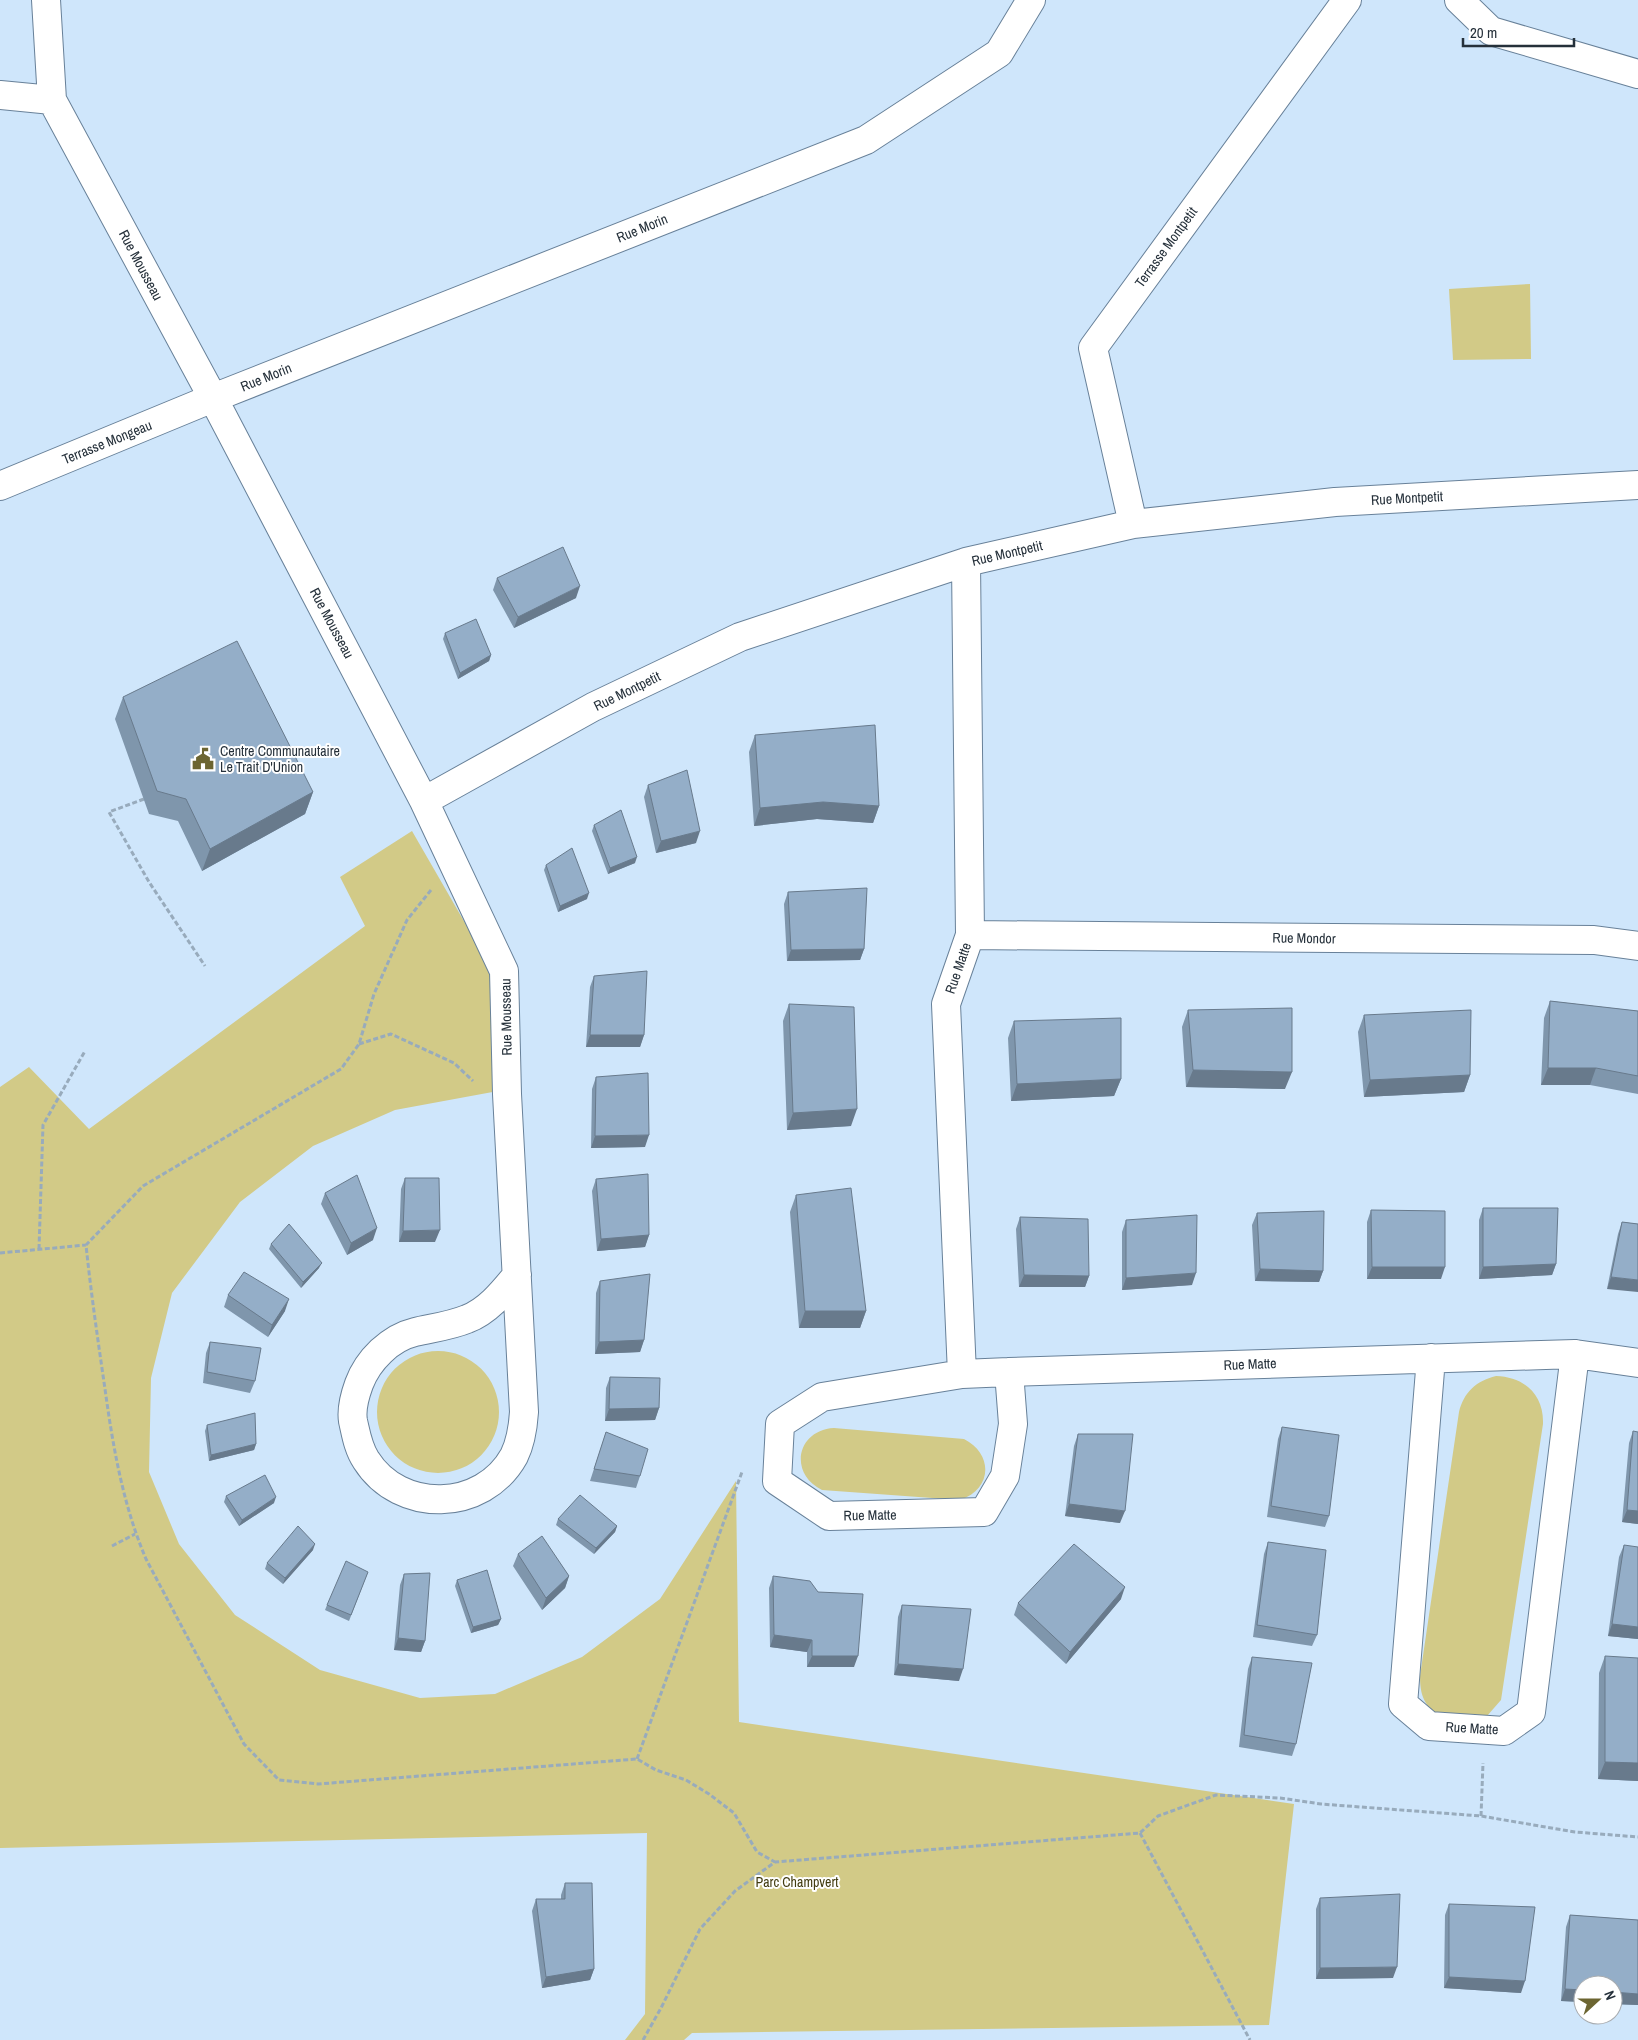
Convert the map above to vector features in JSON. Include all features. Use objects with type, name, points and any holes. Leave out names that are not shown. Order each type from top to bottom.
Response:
[{"type":"street","name":"Rue Mousseau","points":[[46,0],[52,100],[213,398],[424,801],[504,971],[508,1114],[517,1275],[524,1412],[522,1434],[514,1456],[501,1474],[484,1488],[463,1497],[441,1501],[419,1498],[398,1490],[380,1477],[366,1460],[356,1439],[352,1417],[355,1394],[363,1373],[376,1355],[394,1341],[414,1332],[468,1319],[496,1300],[517,1275]]},
{"type":"street","name":"Rue Morin","points":[[213,398],[866,140],[999,53],[1030,0]]},
{"type":"street","name":"Terrasse Montpetit","points":[[1132,524],[1093,348],[1347,0]]},
{"type":"street","points":[[1459,0],[1492,31],[1638,74]]},
{"type":"street","points":[[0,95],[52,100]]},
{"type":"street","name":"Terrasse Mongeau","points":[[0,486],[213,398]]},
{"type":"street","name":"Rue Montpetit","points":[[424,801],[593,707],[740,637],[966,562],[1132,524],[1335,502],[1638,485]]},
{"type":"street","name":"Rue Matte","points":[[962,1374],[946,1004],[970,935],[966,562]]},
{"type":"street","name":"Rue Mondor","points":[[970,935],[1594,940],[1638,946]]},
{"type":"street","name":"Rue Matte","points":[[1009,1372],[1013,1424],[1005,1476],[984,1512],[829,1516],[777,1481],[780,1424],[822,1397],[962,1374],[1009,1372],[1431,1358],[1575,1354],[1638,1364]]},
{"type":"street","name":"Rue Matte","points":[[1431,1358],[1403,1704],[1429,1726],[1504,1731],[1531,1712],[1575,1354]]},
{"type":"path","points":[[144,799],[109,812],[149,882],[205,966]]},
{"type":"path","points":[[0,1253],[86,1245],[143,1186],[341,1069],[359,1044],[374,994],[407,920],[454,862]]},
{"type":"path","points":[[359,1044],[391,1034],[454,1062],[508,1114]]},
{"type":"path","points":[[39,1250],[43,1125],[85,1051]]},
{"type":"path","points":[[86,1245],[93,1310],[110,1422],[121,1485],[135,1534],[146,1559],[244,1744],[279,1780],[318,1784],[637,1759],[656,1770],[686,1780],[734,1813],[758,1852],[775,1862]]},
{"type":"path","points":[[637,1759],[743,1469],[778,1456]]},
{"type":"path","points":[[112,1546],[135,1534]]},
{"type":"path","points":[[1481,1816],[1484,1730]]},
{"type":"path","points":[[643,2040],[700,1929],[735,1891],[775,1862],[1140,1832],[1158,1816],[1216,1795],[1280,1798],[1321,1804],[1481,1816],[1574,1832],[1638,1838]]},
{"type":"path","points":[[1140,1832],[1250,2040]]},
{"type":"green space","points":[[1530,284],[1531,359],[1453,360],[1449,289]]},
{"type":"green space","name":"Parc Champvert","points":[[412,831],[495,975],[498,1091],[395,1110],[313,1146],[240,1202],[172,1293],[151,1378],[149,1472],[179,1544],[235,1615],[320,1670],[420,1698],[495,1694],[582,1657],[660,1599],[736,1481],[739,1722],[1294,1804],[1269,2025],[692,2033],[684,2040],[625,2040],[645,2014],[647,1833],[0,1848],[0,1087],[29,1067],[89,1129],[365,926],[340,877]]},
{"type":"green space","points":[[438,1351],[461,1356],[481,1369],[494,1389],[499,1412],[494,1435],[481,1455],[461,1468],[438,1473],[415,1468],[395,1455],[382,1435],[377,1412],[382,1389],[395,1369],[415,1356]]},
{"type":"green space","points":[[1496,1376],[1516,1380],[1531,1390],[1540,1404],[1543,1424],[1501,1700],[1487,1716],[1445,1722],[1429,1707],[1423,1698],[1420,1676],[1459,1412],[1464,1399],[1472,1388],[1482,1381]]},
{"type":"green space","points":[[834,1428],[964,1439],[981,1453],[985,1471],[983,1480],[971,1495],[960,1500],[822,1490],[811,1483],[804,1473],[801,1453],[805,1444],[812,1436],[821,1431]]},
{"type":"building","points":[[563,547],[580,586],[518,617],[497,578]]},
{"type":"building","points":[[476,619],[491,655],[460,673],[445,633]]},
{"type":"building","name":"Centre Communautaire Le Trait D'Union","points":[[237,641],[313,792],[210,849],[186,799],[157,791],[123,697]]},
{"type":"building","points":[[875,725],[879,806],[823,802],[760,808],[755,735]]},
{"type":"building","points":[[687,770],[700,831],[661,841],[648,785]]},
{"type":"building","points":[[621,810],[637,857],[610,868],[594,825]]},
{"type":"building","points":[[572,848],[589,893],[560,906],[546,865]]},
{"type":"building","points":[[867,888],[864,949],[791,950],[788,892]]},
{"type":"building","points":[[647,971],[644,1035],[590,1035],[594,976]]},
{"type":"building","points":[[1550,1001],[1638,1011],[1638,1076],[1596,1068],[1548,1068]]},
{"type":"building","points":[[789,1004],[854,1007],[857,1109],[793,1113]]},
{"type":"building","points":[[1292,1008],[1292,1072],[1193,1070],[1188,1010]]},
{"type":"building","points":[[1471,1010],[1470,1075],[1370,1080],[1364,1015]]},
{"type":"building","points":[[1121,1018],[1121,1079],[1017,1084],[1014,1021]]},
{"type":"building","points":[[648,1073],[649,1135],[595,1136],[596,1077]]},
{"type":"building","points":[[648,1174],[649,1235],[601,1239],[596,1179]]},
{"type":"building","points":[[357,1175],[377,1228],[351,1243],[325,1193]]},
{"type":"building","points":[[405,1178],[439,1178],[440,1230],[403,1231]]},
{"type":"building","points":[[851,1188],[866,1311],[805,1311],[796,1195]]},
{"type":"building","points":[[1483,1208],[1558,1208],[1556,1264],[1483,1267]]},
{"type":"building","points":[[1371,1210],[1445,1211],[1445,1267],[1372,1267]]},
{"type":"building","points":[[1324,1211],[1323,1271],[1260,1269],[1257,1213]]},
{"type":"building","points":[[1197,1215],[1196,1273],[1126,1278],[1126,1220]]},
{"type":"building","points":[[1020,1217],[1088,1219],[1089,1276],[1024,1275]]},
{"type":"building","points":[[1622,1222],[1638,1224],[1638,1280],[1611,1277]]},
{"type":"building","points":[[289,1224],[322,1263],[303,1282],[271,1244]]},
{"type":"building","points":[[244,1272],[289,1299],[272,1325],[228,1295]]},
{"type":"building","points":[[650,1274],[644,1340],[599,1342],[600,1281]]},
{"type":"building","points":[[210,1342],[261,1348],[255,1381],[207,1372]]},
{"type":"building","points":[[610,1377],[660,1378],[659,1408],[609,1409]]},
{"type":"building","points":[[255,1413],[256,1444],[211,1455],[207,1425]]},
{"type":"building","points":[[1282,1427],[1339,1435],[1329,1516],[1271,1506]]},
{"type":"building","points":[[1633,1431],[1638,1432],[1638,1511],[1627,1510]]},
{"type":"building","points":[[606,1432],[648,1449],[640,1476],[594,1469]]},
{"type":"building","points":[[1078,1434],[1133,1434],[1125,1511],[1069,1504]]},
{"type":"building","points":[[265,1475],[276,1497],[242,1520],[226,1496]]},
{"type":"building","points":[[580,1495],[617,1526],[596,1548],[558,1519]]},
{"type":"building","points":[[298,1526],[315,1544],[285,1578],[267,1563]]},
{"type":"building","points":[[542,1536],[569,1576],[546,1598],[518,1554]]},
{"type":"building","points":[[1268,1542],[1326,1550],[1317,1635],[1257,1625]]},
{"type":"building","points":[[1074,1544],[1125,1587],[1070,1652],[1018,1603]]},
{"type":"building","points":[[1624,1545],[1638,1547],[1638,1627],[1612,1624]]},
{"type":"building","points":[[346,1561],[368,1572],[351,1615],[327,1605]]},
{"type":"building","points":[[487,1570],[501,1619],[473,1627],[457,1580]]},
{"type":"building","points":[[430,1573],[425,1641],[398,1638],[404,1574]]},
{"type":"building","points":[[773,1576],[810,1581],[818,1592],[863,1594],[858,1656],[812,1656],[812,1640],[774,1635]]},
{"type":"building","points":[[902,1605],[971,1609],[963,1669],[898,1664]]},
{"type":"building","points":[[1605,1656],[1638,1658],[1638,1763],[1605,1762]]},
{"type":"building","points":[[1252,1657],[1312,1663],[1296,1744],[1244,1735]]},
{"type":"building","points":[[565,1883],[592,1883],[594,1969],[546,1977],[536,1899],[565,1899]]},
{"type":"building","points":[[1400,1894],[1397,1967],[1320,1968],[1320,1898]]},
{"type":"building","points":[[1449,1904],[1535,1907],[1525,1981],[1449,1977]]},
{"type":"building","points":[[1570,1915],[1638,1920],[1638,1994],[1623,1993],[1623,1975],[1573,1975],[1573,1989],[1565,1989]]},
{"type":"place","name":"Centre Communautaire Le Trait D'Union","points":[[203,759]]}]
